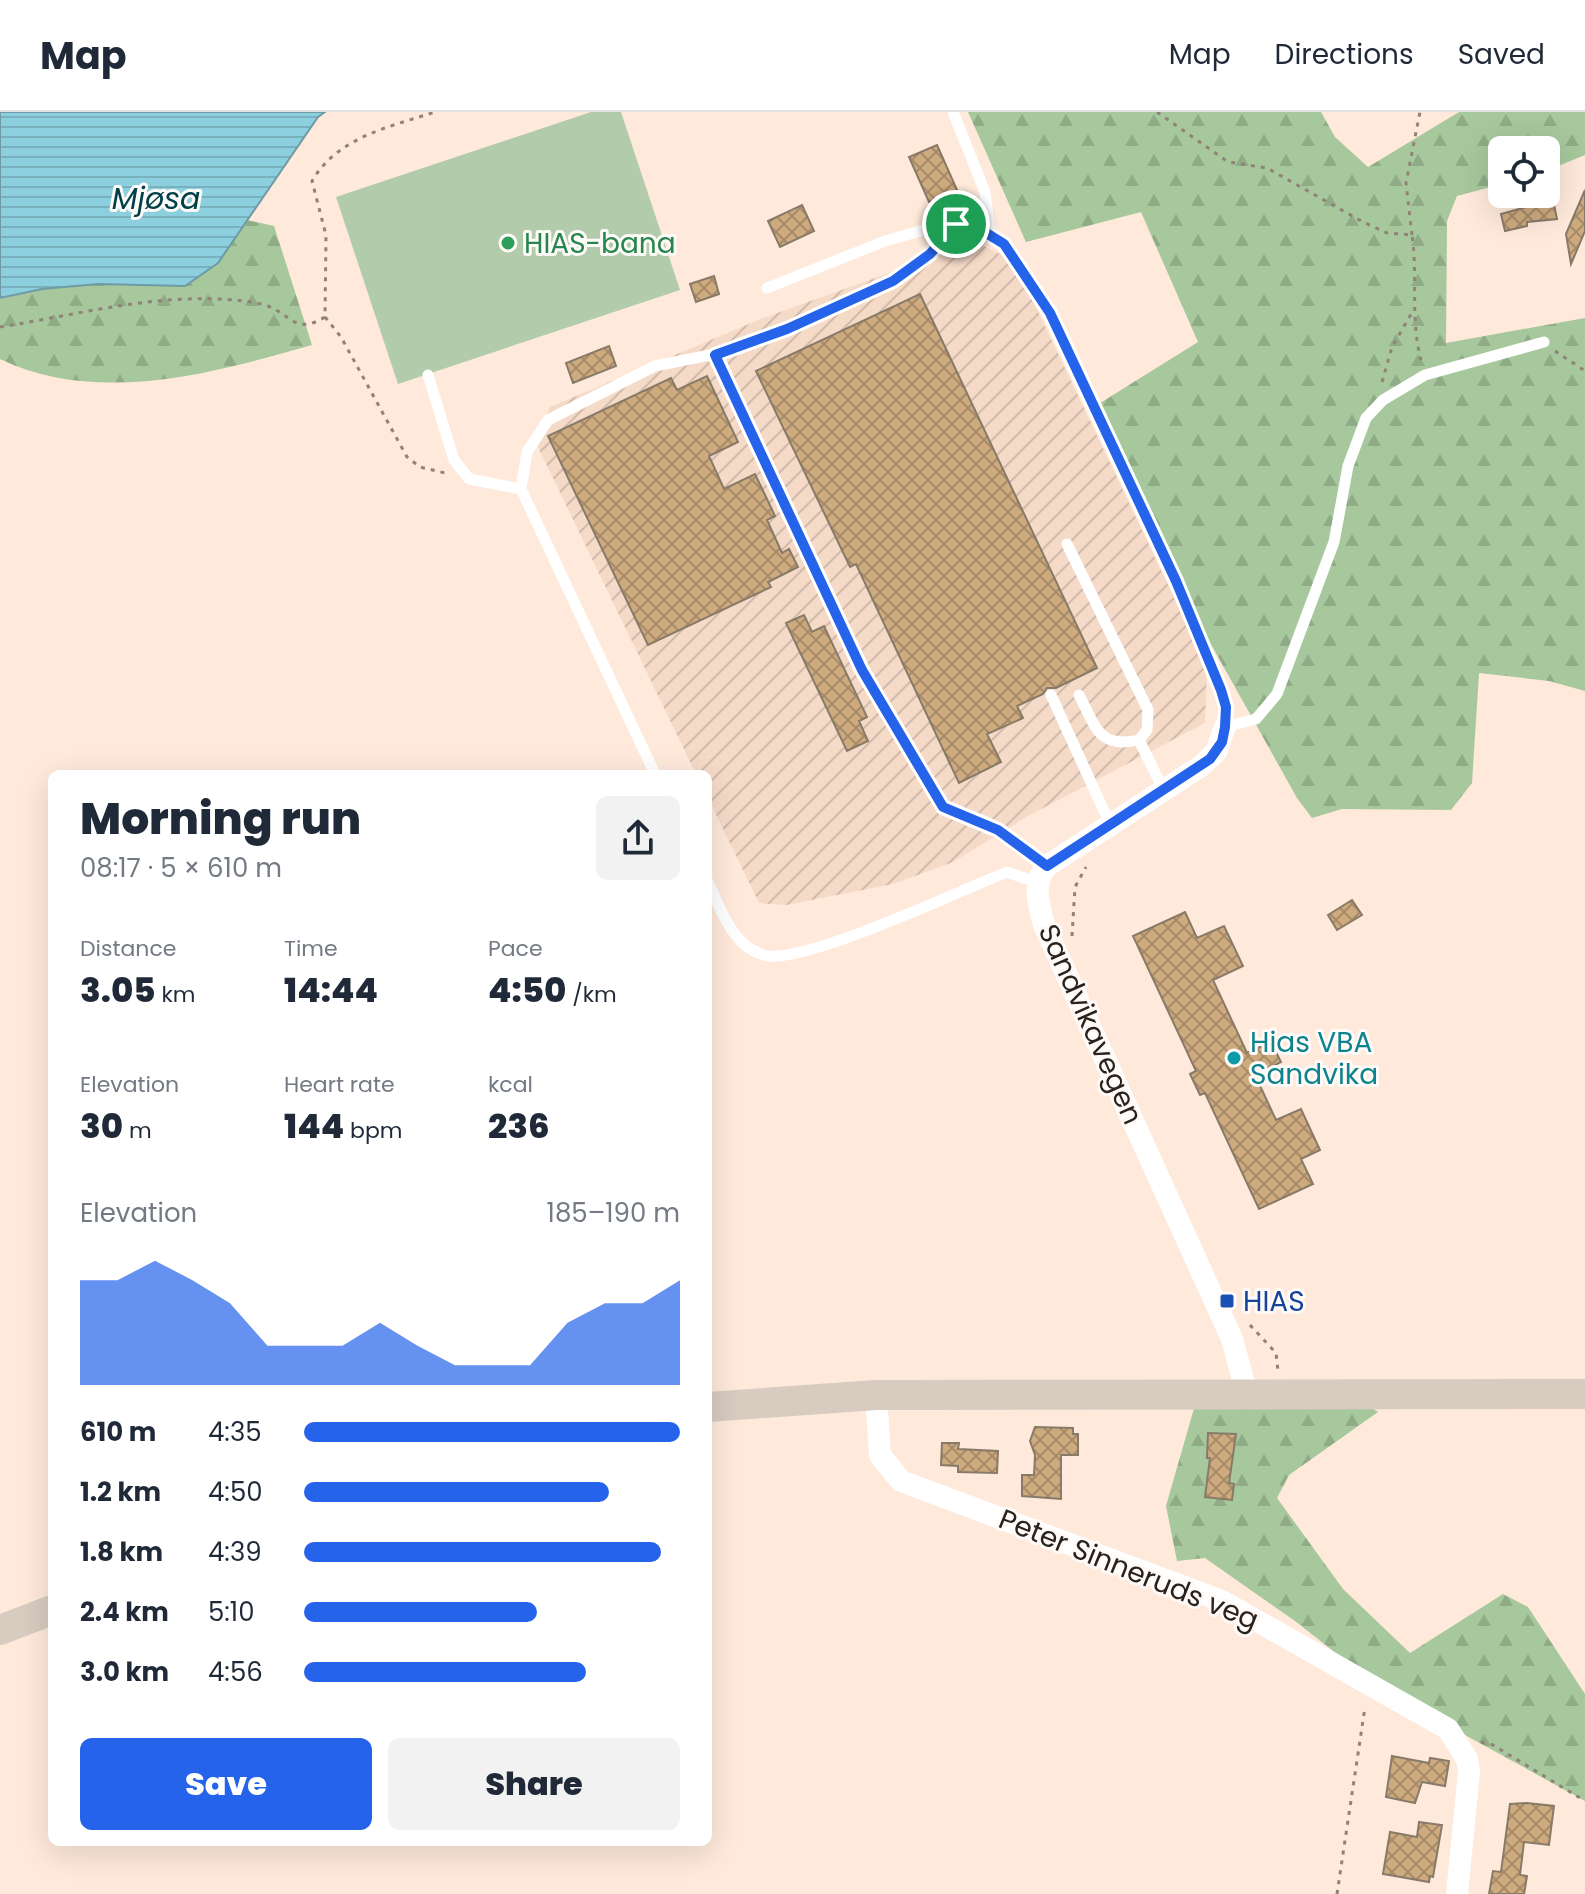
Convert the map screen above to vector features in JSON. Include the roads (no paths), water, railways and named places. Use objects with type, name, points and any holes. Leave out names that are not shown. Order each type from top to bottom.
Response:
[{"type":"main road","points":[[712,1407],[876,1395],[1585,1394]]},
{"type":"main road","points":[[0,1630],[48,1612]]},
{"type":"street","points":[[1042,874],[1110,824],[1210,759],[1222,742],[1225,727]]},
{"type":"street","name":"Sandvikavegen","points":[[1042,874],[1036,895],[1044,925],[1232,1339],[1247,1394]]},
{"type":"street","name":"Peter Sinneruds veg","points":[[876,1395],[880,1455],[901,1481],[1222,1601],[1426,1714],[1455,1737],[1467,1759],[1470,1785],[1457,1894]]},
{"type":"lane","points":[[953,112],[985,192],[990,233]]},
{"type":"lane","points":[[653,770],[521,489],[527,452],[548,420],[655,366],[715,355],[787,329],[893,281],[930,254],[956,224]]},
{"type":"lane","points":[[767,288],[885,241],[956,224],[975,226],[990,233],[1013,256],[1050,313],[1208,654],[1226,707],[1225,727],[1256,719],[1277,694],[1334,542],[1354,446],[1374,409],[1395,391],[1425,375],[1544,342]]},
{"type":"lane","points":[[715,355],[862,670],[943,807],[998,830],[1042,874]]},
{"type":"lane","points":[[428,375],[454,460],[469,479],[521,489]]},
{"type":"lane","points":[[1067,544],[1148,710],[1147,730],[1139,740],[1112,742],[1100,736],[1079,695]]},
{"type":"lane","points":[[1051,695],[1110,824]]},
{"type":"lane","points":[[1139,740],[1164,791]]},
{"type":"lane","points":[[712,890],[732,930],[747,947],[767,956],[792,954],[827,943],[1007,872],[1042,874]]},
{"type":"water","name":"Mjøsa","points":[[0,112],[325,112],[318,117],[218,263],[185,286],[98,284],[42,289],[0,298]]},
{"type":"place","name":"HIAS-bana","points":[[508,243]]},
{"type":"place","name":"Hias VBA Sandvika","points":[[1234,1058]]},
{"type":"place","name":"HIAS","points":[[1227,1301]]}]
